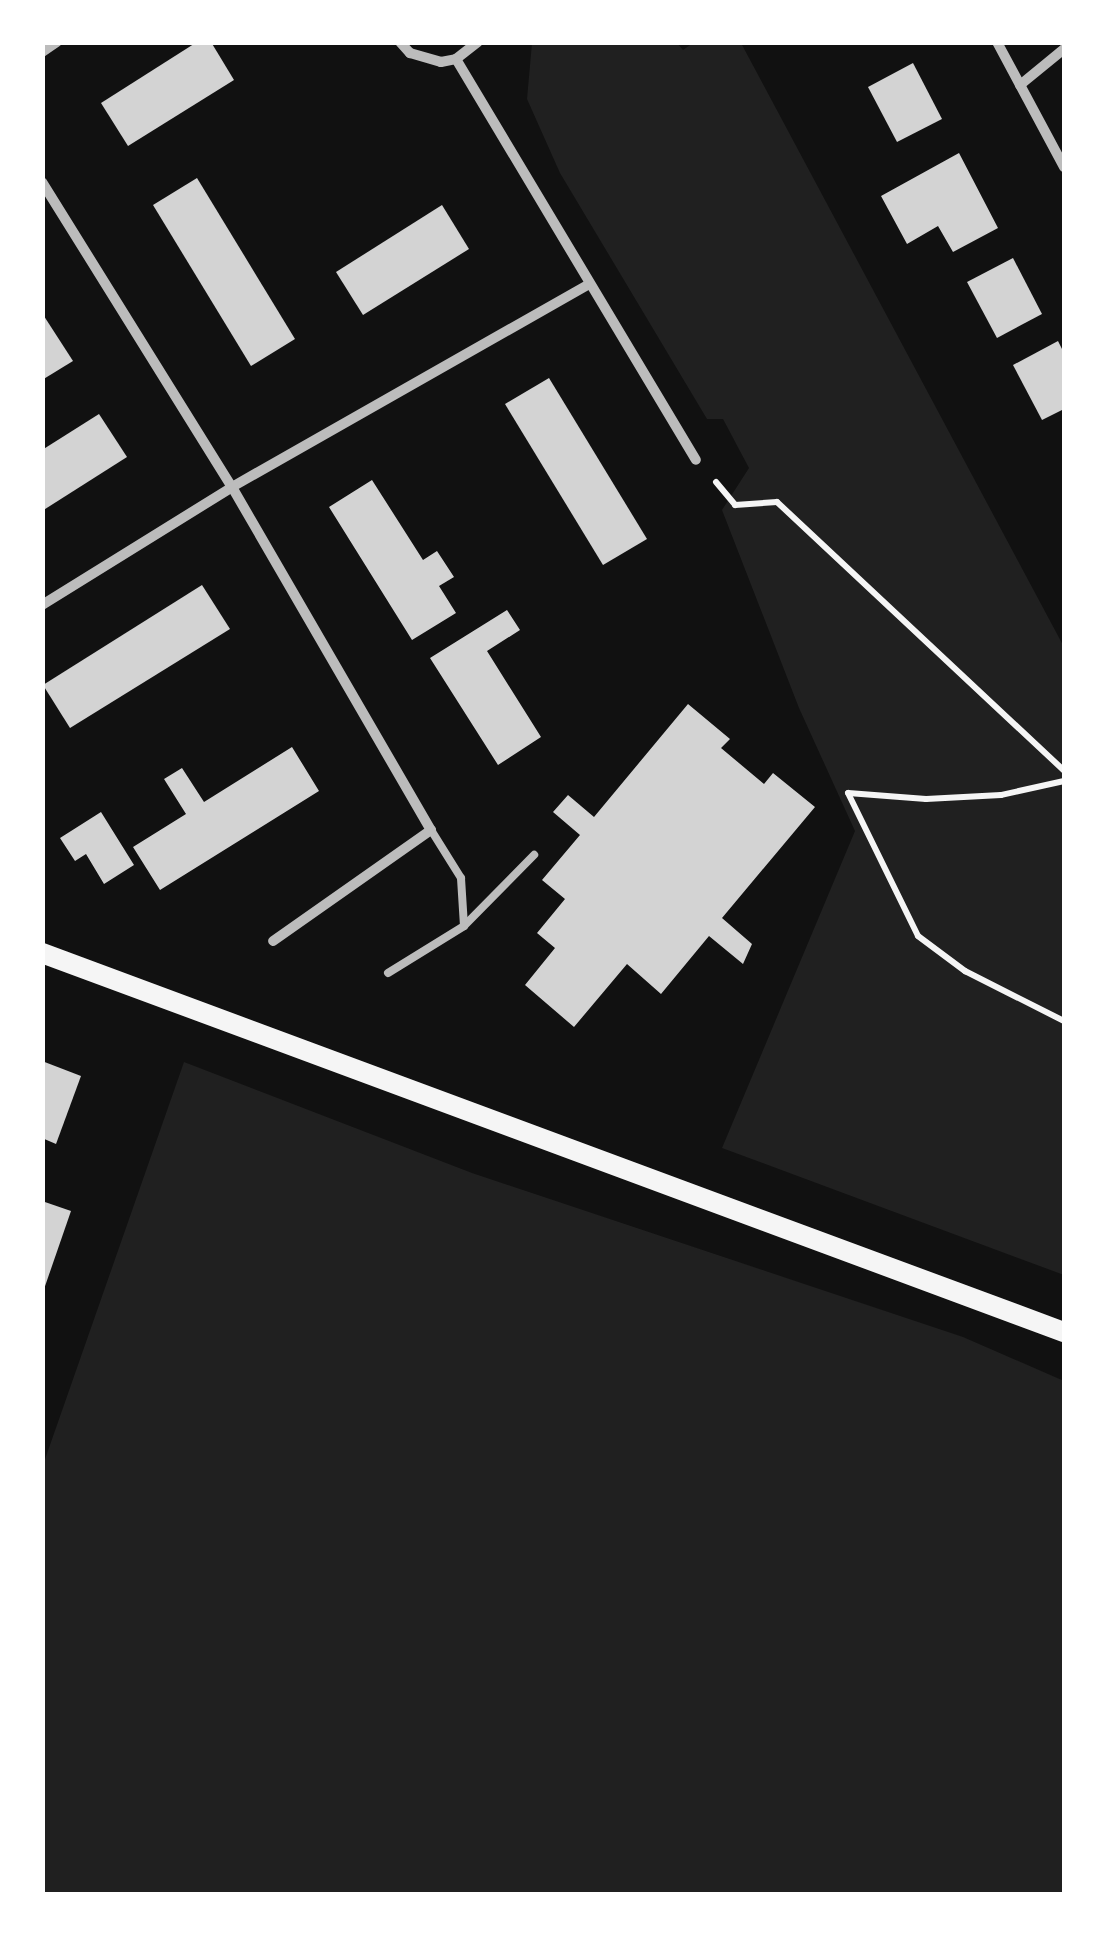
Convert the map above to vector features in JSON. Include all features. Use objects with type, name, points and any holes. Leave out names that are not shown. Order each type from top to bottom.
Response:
[{"type":"main road","points":[[42,954],[1064,1332]]},
{"type":"street","points":[[42,52],[57,42]]},
{"type":"street","points":[[400,42],[425,60],[456,60],[478,42]]},
{"type":"street","points":[[997,42],[1064,167]]},
{"type":"street","points":[[1020,85],[1064,49]]},
{"type":"street","points":[[456,60],[696,460]]},
{"type":"street","points":[[42,182],[232,487],[431,830],[273,941]]},
{"type":"street","points":[[42,604],[232,487],[589,284]]},
{"type":"lane","points":[[431,830],[461,878],[464,926]]},
{"type":"lane","points":[[388,974],[464,926],[534,855]]},
{"type":"path","points":[[716,482],[734,504],[777,502],[1064,771]]},
{"type":"path","points":[[1064,781],[1001,795],[926,799],[848,793],[918,936],[965,971],[1064,1022]]},
{"type":"shaded area","points":[[532,43],[677,43],[683,50],[693,43],[741,43],[1064,647],[1064,1275],[722,1148],[855,831],[799,708],[722,510],[749,468],[723,419],[707,419],[560,173],[527,99]]},
{"type":"shaded area","points":[[184,1062],[472,1173],[963,1337],[1064,1381],[1064,1894],[43,1894],[43,1465]]},
{"type":"building","points":[[197,42],[211,42],[234,80],[128,146],[101,103]]},
{"type":"building","points":[[913,63],[942,119],[897,142],[868,87]]},
{"type":"building","points":[[959,153],[998,228],[953,252],[938,226],[907,244],[881,196]]},
{"type":"building","points":[[197,178],[295,339],[251,366],[153,205]]},
{"type":"building","points":[[442,205],[469,249],[363,315],[336,272]]},
{"type":"building","points":[[1013,258],[1042,314],[997,338],[967,282]]},
{"type":"building","points":[[42,313],[73,361],[42,380]]},
{"type":"building","points":[[1058,341],[1064,353],[1064,409],[1042,420],[1013,365]]},
{"type":"building","points":[[549,378],[647,539],[603,565],[505,404]]},
{"type":"building","points":[[99,414],[127,457],[42,511],[42,450]]},
{"type":"building","points":[[372,480],[423,560],[437,551],[454,577],[439,586],[456,613],[412,640],[329,507]]},
{"type":"building","points":[[202,585],[230,629],[70,728],[43,685]]},
{"type":"building","points":[[507,610],[520,630],[487,651],[541,737],[498,765],[430,658]]},
{"type":"building","points":[[688,704],[730,739],[721,748],[764,784],[773,773],[815,807],[722,918],[752,944],[743,964],[709,936],[661,994],[627,964],[574,1027],[525,985],[555,948],[537,933],[565,899],[542,880],[580,835],[553,812],[568,795],[594,817]]},
{"type":"building","points":[[292,747],[319,791],[160,890],[133,847],[186,814],[164,779],[182,768],[204,802]]},
{"type":"building","points":[[101,812],[134,865],[104,884],[86,854],[75,861],[60,838]]},
{"type":"building","points":[[42,1061],[81,1076],[56,1144],[42,1138]]},
{"type":"building","points":[[42,1201],[71,1211],[43,1292],[42,1292]]}]
